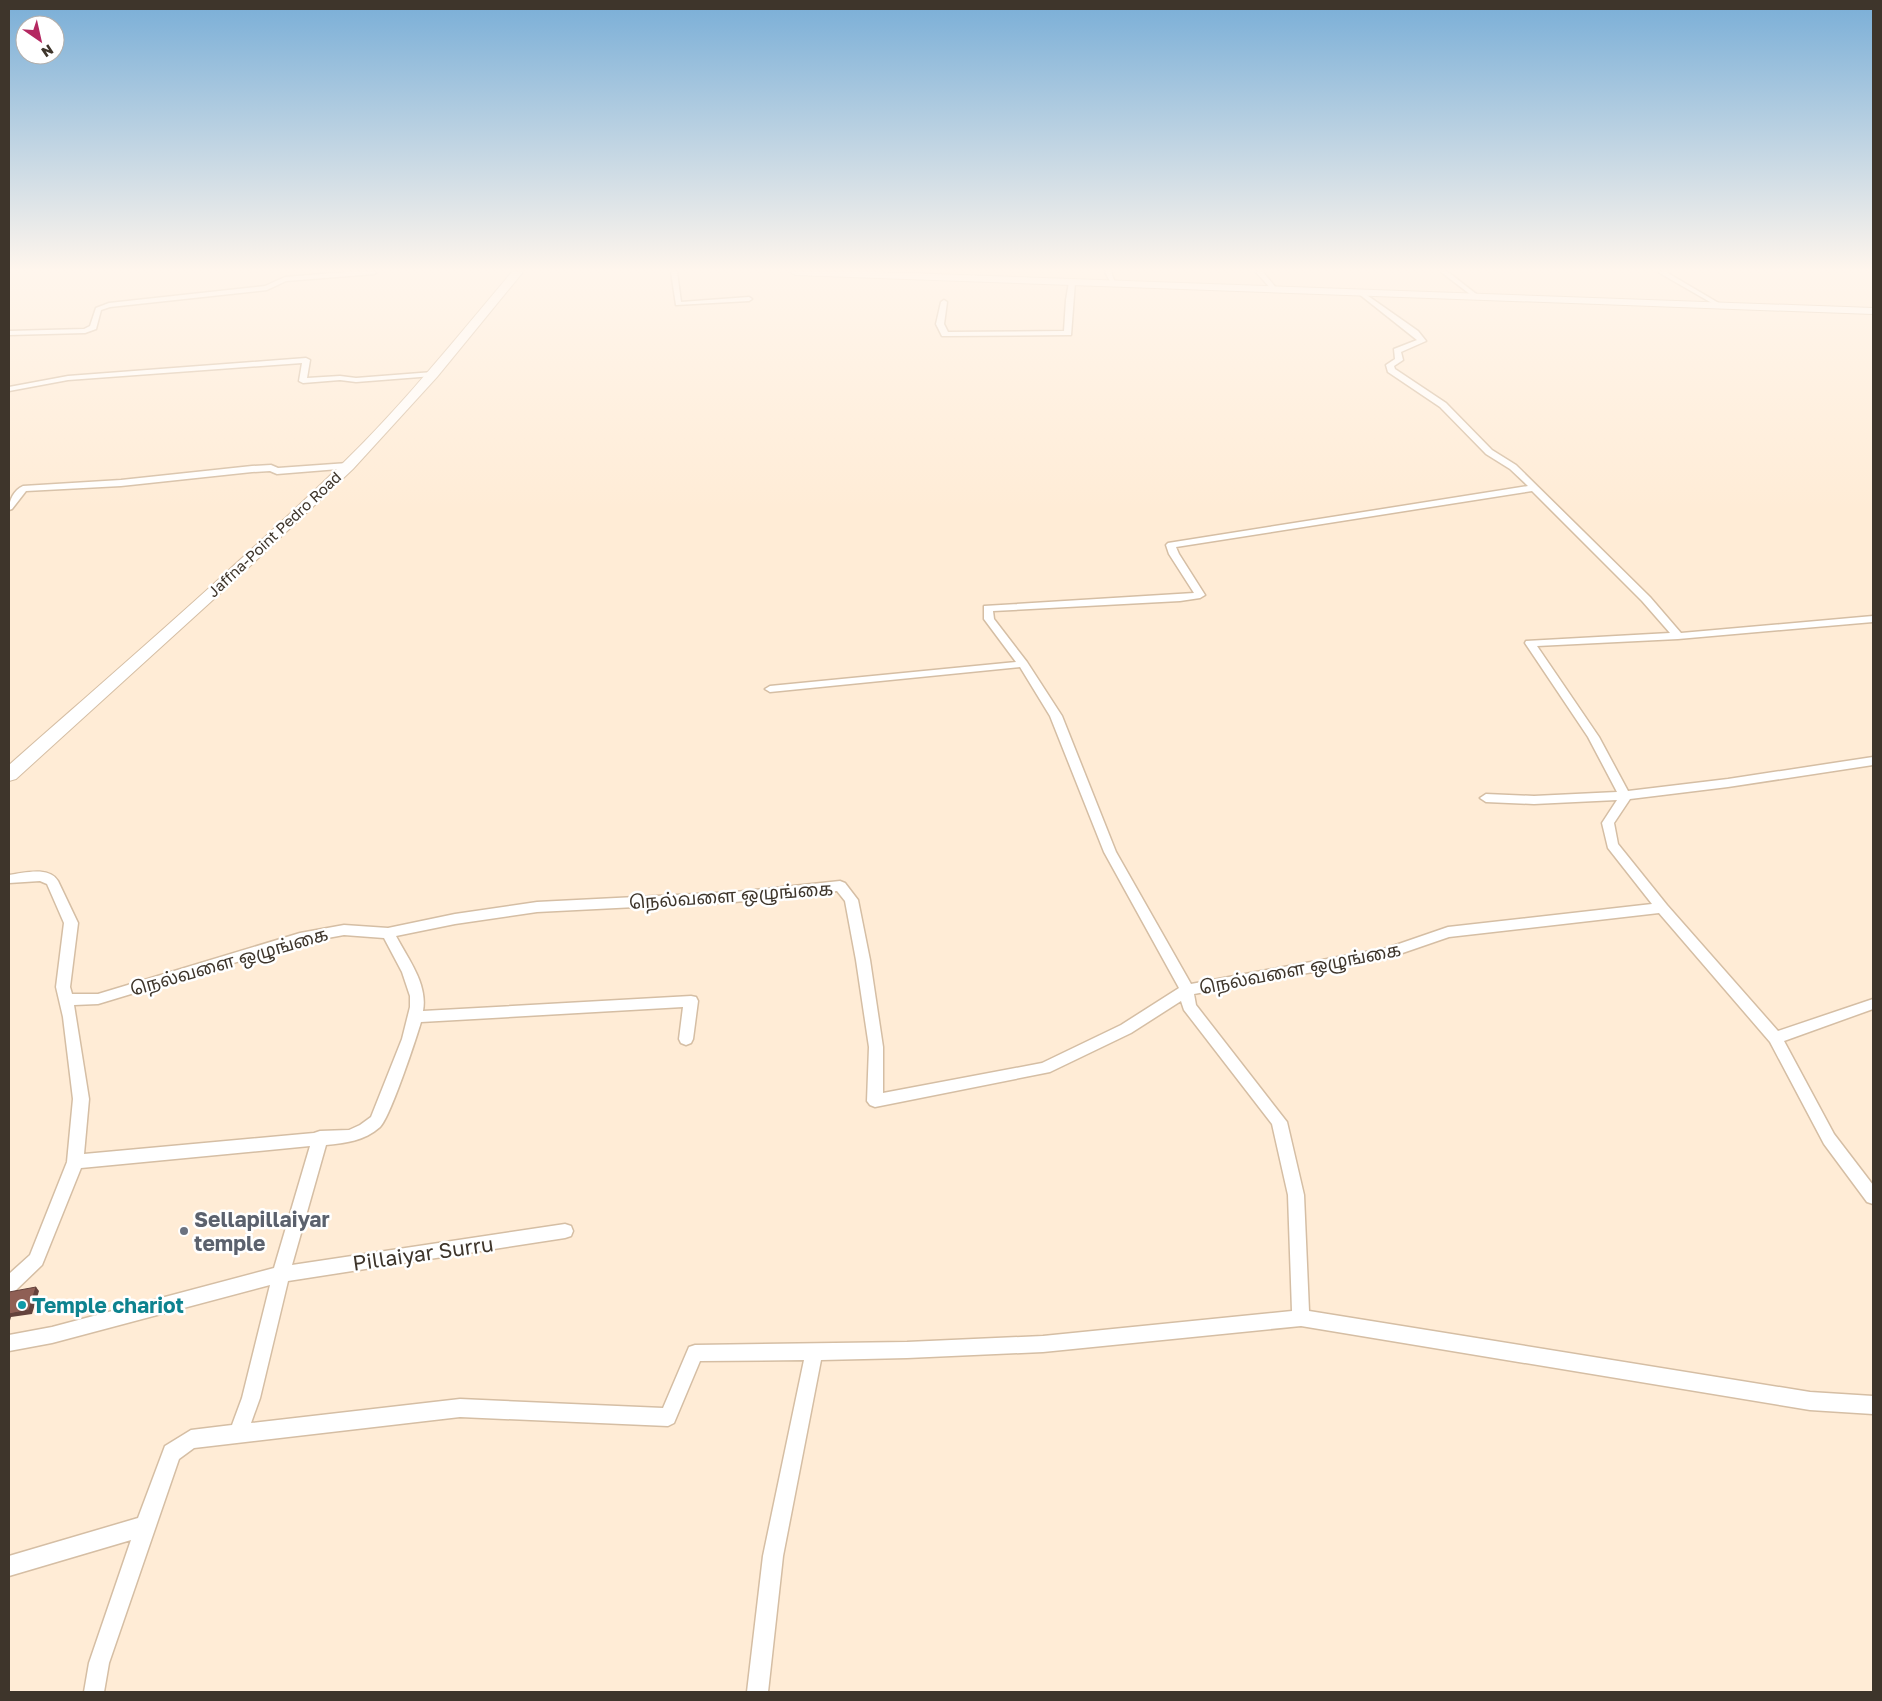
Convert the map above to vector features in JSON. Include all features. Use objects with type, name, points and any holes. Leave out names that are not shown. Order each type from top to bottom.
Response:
[{"type":"main road","name":"Jaffna-Point Pedro Road","points":[[9,775],[236,571],[348,466],[452,351]]},
{"type":"street","points":[[1397,351],[1399,360],[1390,365],[1391,370],[1443,405],[1489,452],[1513,467],[1646,599],[1678,636]]},
{"type":"street","points":[[9,389],[68,378],[306,360],[303,381],[340,378],[356,380],[433,374]]},
{"type":"street","points":[[9,507],[23,489],[121,483],[252,469],[271,468],[278,471],[348,466]]},
{"type":"street","points":[[1301,1318],[1296,1195],[1279,1122],[1189,1006],[1188,990],[1110,852],[1056,716],[1023,664],[989,619],[988,608],[1180,598],[1200,595],[1174,554],[1171,544],[1534,488]]},
{"type":"street","points":[[1625,797],[1611,764],[1577,708],[1530,643],[1678,636],[1873,619]]},
{"type":"street","points":[[770,689],[1023,664]]},
{"type":"street","points":[[1486,798],[1520,801],[1625,797],[1873,761]]},
{"type":"street","points":[[1625,797],[1608,822],[1612,845],[1662,908],[1776,1038],[1829,1139],[1873,1197]]},
{"type":"street","points":[[9,879],[42,876],[52,882],[71,923],[63,987],[70,1017],[81,1100],[76,1162],[36,1260],[9,1286]]},
{"type":"street","name":"நெல்வளை ஒழுங்கை","points":[[66,1000],[98,1000],[300,938],[344,930],[388,933],[455,918],[536,906],[735,897],[840,886],[851,900],[863,960],[876,1046],[875,1101],[1045,1068],[1126,1029],[1188,990],[1388,953],[1448,932],[1662,908]]},
{"type":"street","points":[[76,1162],[320,1137],[350,1136],[365,1130],[377,1121],[417,1018],[418,998],[414,981],[388,933]]},
{"type":"street","points":[[417,1018],[692,1001],[686,1039]]},
{"type":"street","points":[[1776,1038],[1873,1004]]},
{"type":"street","points":[[238,1435],[252,1398],[281,1274],[320,1137]]},
{"type":"street","name":"Pillaiyar Surru","points":[[9,1342],[52,1336],[281,1274],[565,1232]]},
{"type":"street","points":[[94,1692],[100,1663],[145,1526],[172,1453],[191,1439],[460,1408],[668,1417],[694,1353],[814,1352],[1043,1344],[1301,1318],[1810,1401],[1873,1405]]},
{"type":"street","points":[[757,1692],[773,1556],[814,1352]]},
{"type":"street","points":[[9,1566],[145,1526]]},
{"type":"building","name":"Temple chariot","points":[[36,1287],[29,1310],[9,1314],[9,1292]]},
{"type":"place","name":"Sellapillaiyar temple","points":[[184,1231]]},
{"type":"place","name":"Temple chariot","points":[[22,1305]]}]
